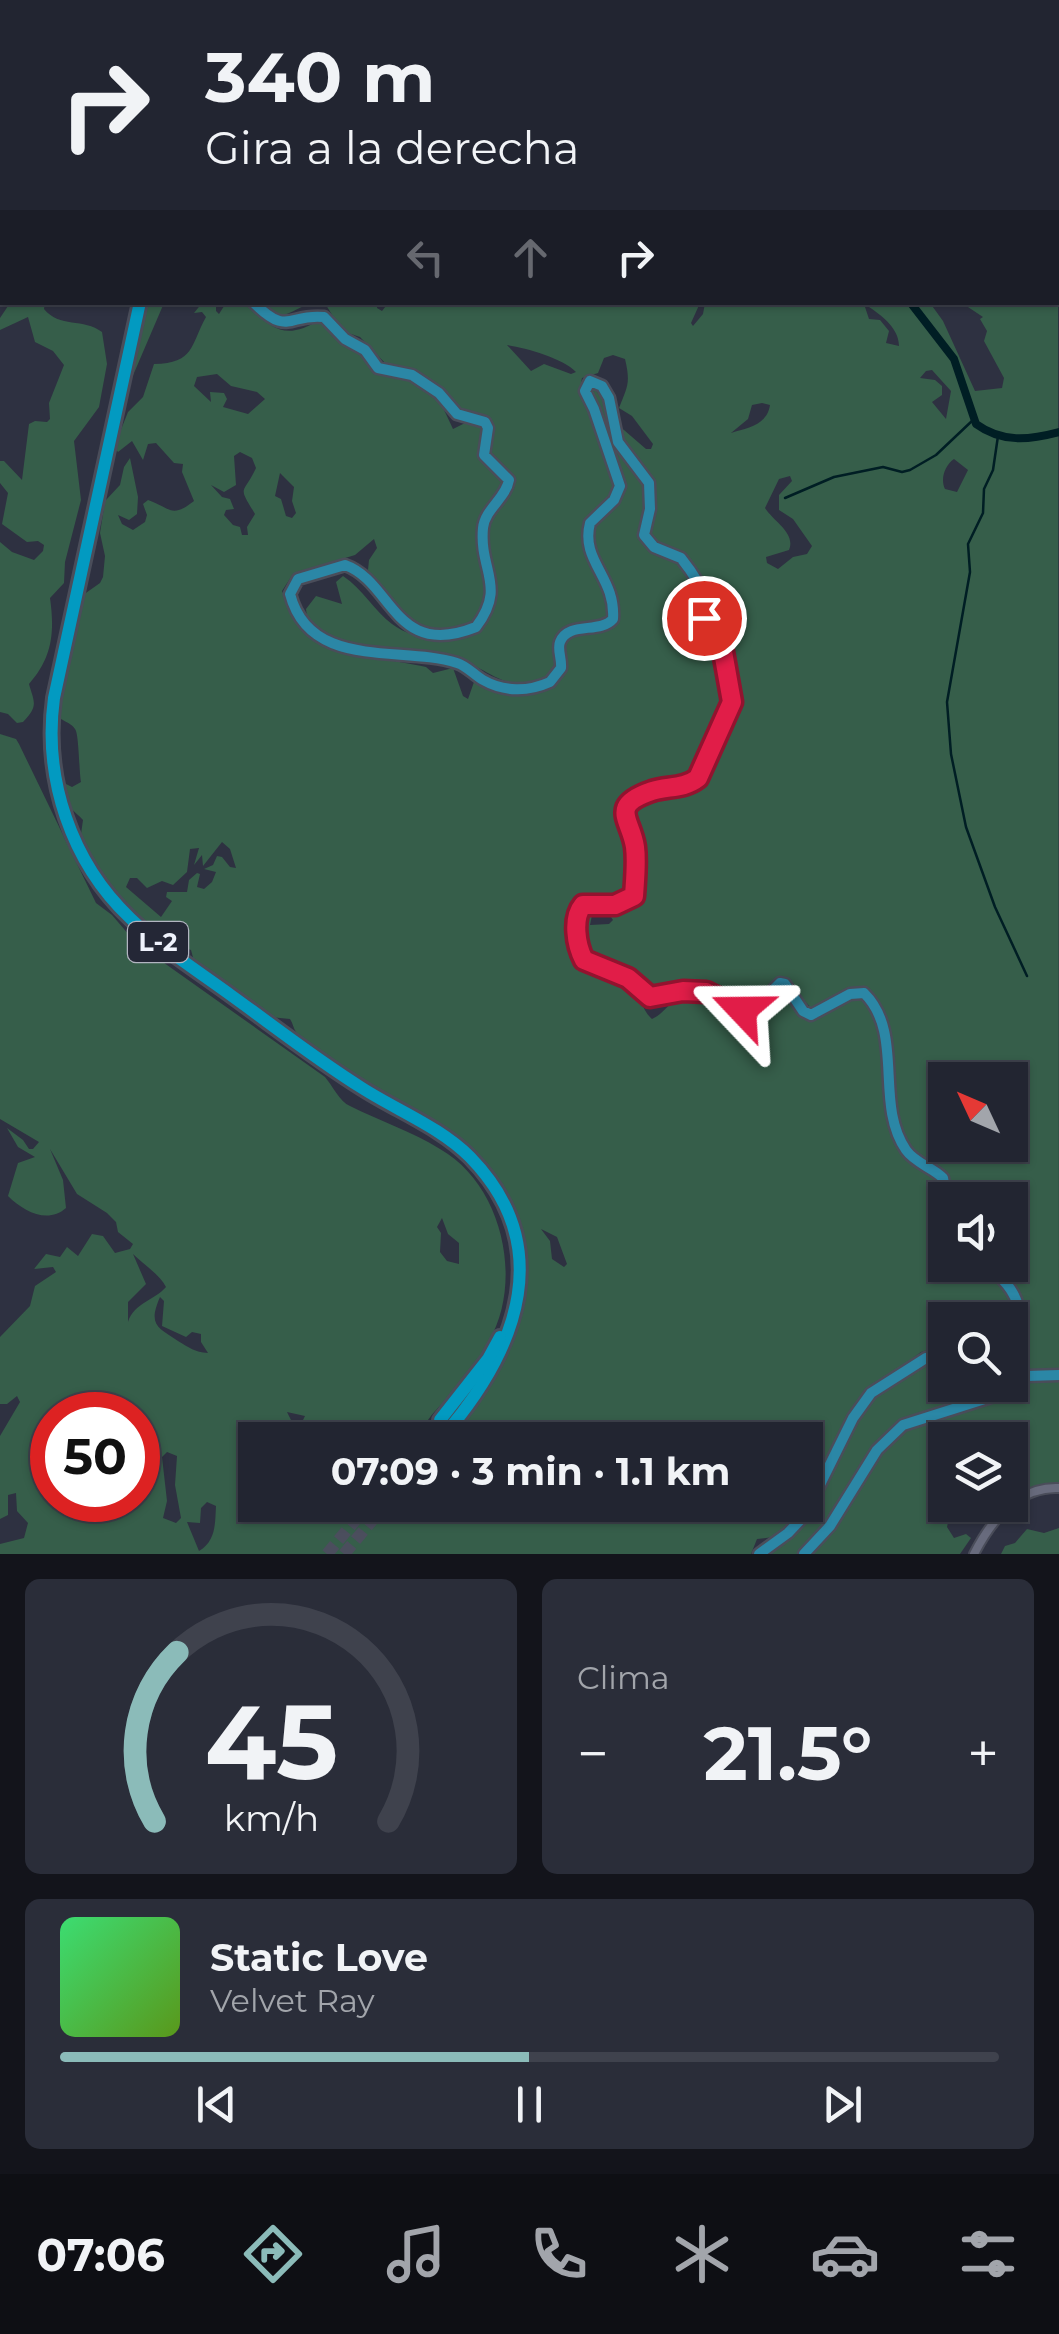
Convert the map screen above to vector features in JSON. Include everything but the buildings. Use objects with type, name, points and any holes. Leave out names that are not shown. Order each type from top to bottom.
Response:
[{"type":"highway","name":"L-2","points":[[130,305],[48,696],[44,726],[46,768],[58,816],[87,875],[133,930],[341,1083],[446,1145],[471,1168],[491,1195],[512,1252],[509,1311],[488,1359],[445,1424],[494,1370],[516,1312],[518,1251],[512,1226],[496,1192],[476,1164],[449,1140],[332,1069],[137,925],[86,861],[68,824],[58,789],[51,741],[54,698],[139,305]]},
{"type":"main road","points":[[256,305],[284,323],[324,316],[344,340],[364,350],[378,368],[412,376],[440,394],[457,414],[485,422],[488,428],[484,455],[509,480],[484,522],[486,564],[493,588],[476,627],[436,634],[404,622],[364,577],[346,565],[298,579],[290,594],[294,605],[314,630],[344,648],[461,664],[484,680],[509,690],[550,682],[562,663],[558,648],[564,636],[575,630],[605,627],[613,619],[610,589],[588,544],[590,523],[614,500],[620,486],[584,388],[593,380],[604,389],[615,435],[630,462],[649,484],[650,509],[644,535],[658,549],[681,558],[700,584],[700,610],[722,646],[732,702],[698,778],[686,786],[649,792],[626,809],[624,820],[635,849],[634,896],[615,905],[590,903],[580,907],[576,917],[580,954],[590,964],[628,978],[650,997],[683,991],[706,992],[742,1010],[754,1008],[780,983],[785,984],[808,1015],[855,992],[864,994],[888,1039],[887,1074],[896,1129],[912,1157],[945,1182]]},
{"type":"main road","points":[[760,1554],[805,1515],[853,1418],[871,1393],[928,1358]]},
{"type":"main road","points":[[804,1554],[840,1512],[873,1456],[902,1424],[991,1397],[1027,1376],[1059,1375]]},
{"type":"street","points":[[974,1554],[1003,1510],[1041,1489],[1059,1488]]},
{"type":"green space","points":[[9,305],[45,305],[44,309],[57,319],[102,332],[107,364],[99,407],[74,441],[81,500],[65,562],[64,583],[50,598],[50,644],[43,665],[29,684],[33,708],[23,722],[17,723],[0,712],[0,542],[12,552],[34,560],[44,545],[27,542],[2,524],[8,493],[0,483],[0,461],[22,480],[29,424],[50,419],[49,403],[64,365],[53,351],[35,342],[28,317],[0,330],[0,318]]},
{"type":"green space","points":[[143,305],[163,305],[131,380]]},
{"type":"green space","points":[[200,305],[216,305],[219,314],[225,305],[250,305],[265,321],[281,330],[299,329],[321,319],[332,336],[361,351],[378,373],[404,376],[438,397],[453,429],[467,422],[484,426],[484,457],[506,480],[480,527],[483,566],[491,591],[474,625],[436,631],[398,614],[368,570],[377,548],[374,539],[355,555],[293,574],[282,591],[293,613],[323,641],[361,655],[426,667],[433,673],[453,668],[463,696],[468,699],[474,682],[514,694],[550,686],[571,636],[601,632],[616,619],[614,597],[591,538],[596,524],[613,505],[608,504],[592,517],[584,543],[604,585],[610,618],[558,634],[554,643],[558,664],[544,682],[506,681],[457,660],[369,650],[326,637],[312,625],[306,609],[316,596],[342,604],[336,582],[343,576],[386,619],[413,634],[465,634],[485,624],[494,599],[487,538],[489,521],[514,489],[514,483],[509,473],[488,456],[491,424],[483,415],[461,411],[445,394],[414,374],[386,364],[360,337],[342,331],[326,305],[377,305],[382,311],[387,305],[699,305],[693,326],[705,305],[864,305],[869,319],[880,320],[889,331],[886,343],[899,346],[892,327],[866,305],[931,305],[943,321],[975,391],[1002,388],[1004,378],[984,341],[987,331],[980,319],[983,317],[965,305],[1058,305],[1059,1369],[1028,1372],[1028,1302],[928,1302],[928,1350],[866,1395],[846,1426],[823,1479],[823,1422],[462,1422],[488,1388],[508,1352],[524,1291],[523,1244],[513,1206],[494,1176],[439,1129],[309,1046],[290,1019],[270,1017],[246,1002],[195,965],[191,950],[176,949],[156,934],[151,922],[129,911],[93,864],[80,841],[83,820],[62,795],[64,783],[72,787],[81,782],[76,732],[61,719],[58,707],[83,595],[103,577],[105,556],[100,533],[105,501],[120,485],[130,458],[138,497],[137,514],[129,520],[118,515],[122,524],[133,530],[145,522],[143,504],[148,500],[175,511],[194,501],[182,472],[183,464],[174,463],[156,443],[148,444],[143,460],[132,441],[118,452],[114,447],[128,412],[143,397],[154,364],[177,360],[189,351],[206,317],[202,312],[194,313]],"holes":[[[507,345],[553,358],[576,372],[571,374],[544,364],[531,371]],[[613,355],[625,359],[627,385],[619,408],[632,416],[653,444],[651,449],[617,424],[627,449],[654,480],[649,534],[701,576],[709,614],[728,635],[735,700],[703,785],[636,805],[633,824],[639,897],[626,905],[605,908],[613,920],[609,924],[590,925],[593,910],[586,911],[583,945],[593,957],[652,989],[704,987],[741,1005],[753,1003],[785,979],[812,1009],[852,988],[865,989],[878,1005],[890,1042],[898,1122],[908,1144],[928,1161],[928,1062],[1028,1062],[1028,1162],[929,1162],[935,1166],[933,1171],[916,1165],[904,1154],[891,1119],[883,1038],[861,995],[852,996],[811,1020],[781,986],[755,1012],[744,1015],[694,994],[674,1001],[652,1019],[629,983],[575,959],[571,917],[574,904],[586,897],[617,901],[631,892],[632,849],[618,822],[619,810],[638,790],[660,783],[682,783],[694,776],[728,703],[718,646],[698,617],[695,583],[678,561],[652,550],[640,538],[646,513],[645,483],[619,450],[601,397],[592,386],[590,391],[610,455],[610,459],[605,459],[582,384],[582,378],[598,373],[604,358]],[[932,370],[951,391],[946,419],[932,402],[942,395],[942,386],[935,380],[920,378]],[[217,374],[231,386],[257,392],[265,399],[248,414],[223,407],[227,399],[224,393],[210,392],[211,402],[194,386],[197,377]],[[752,405],[770,405],[761,421],[731,433],[748,419]],[[240,452],[252,458],[256,468],[244,490],[255,514],[247,527],[248,535],[242,535],[240,527],[224,515],[226,510],[234,509],[230,499],[222,497],[211,485],[224,492],[236,485],[234,456]],[[954,459],[968,470],[957,492],[945,489],[943,481],[944,472]],[[280,473],[294,487],[292,501],[296,513],[292,518],[286,516],[281,499],[275,496]],[[790,476],[792,481],[779,495],[779,510],[793,519],[812,546],[807,554],[793,557],[778,569],[767,563],[766,557],[789,550],[789,538],[765,508],[779,479]],[[222,842],[230,849],[236,868],[217,856],[213,865],[204,869],[216,872],[212,882],[204,889],[197,887],[197,873],[189,880],[187,892],[167,892],[166,897],[172,901],[161,917],[126,887],[130,878],[137,878],[147,888],[162,881],[173,885],[187,872],[190,849],[199,848],[194,865],[202,855],[203,866]],[[541,1229],[557,1237],[567,1264],[564,1267],[552,1259],[550,1241]]]},
{"type":"green space","points":[[261,305],[308,305],[280,315]]},
{"type":"green space","points":[[0,734],[16,739],[19,744],[96,903],[136,943],[325,1077],[346,1104],[440,1149],[479,1185],[501,1235],[505,1290],[499,1317],[479,1358],[428,1420],[302,1422],[305,1416],[287,1412],[292,1422],[238,1422],[238,1522],[823,1522],[823,1489],[858,1419],[872,1399],[928,1361],[928,1402],[1028,1402],[1028,1380],[1059,1378],[1059,1485],[1042,1486],[1028,1493],[1028,1422],[928,1422],[928,1522],[948,1522],[954,1538],[966,1534],[971,1538],[960,1554],[766,1554],[781,1536],[757,1539],[751,1554],[0,1554],[0,1544],[24,1538],[28,1523],[17,1511],[16,1493],[8,1495],[8,1515],[0,1519],[0,1436],[20,1402],[17,1396],[0,1404],[0,1337],[30,1306],[35,1286],[56,1272],[53,1267],[34,1269],[46,1254],[60,1257],[67,1247],[78,1256],[92,1234],[103,1236],[115,1253],[130,1249],[133,1244],[118,1232],[116,1222],[107,1213],[77,1194],[50,1149],[63,1180],[66,1208],[52,1215],[36,1214],[8,1196],[18,1163],[35,1157],[18,1147],[7,1128],[29,1149],[39,1142],[0,1119]],"holes":[[[442,1218],[448,1234],[459,1243],[459,1264],[447,1261],[440,1252],[441,1233],[437,1227]],[[133,1254],[166,1287],[135,1310],[128,1322],[128,1302],[146,1284]],[[160,1297],[164,1301],[162,1326],[186,1337],[192,1332],[201,1334],[208,1353],[189,1348],[165,1332],[157,1324],[155,1314]],[[167,1452],[177,1456],[175,1485],[181,1518],[176,1523],[163,1518],[167,1501],[162,1457]],[[207,1502],[216,1506],[212,1537],[199,1551],[187,1522],[200,1523],[201,1508]]]},
{"type":"green space","points":[[1059,1528],[1059,1554],[1001,1554],[1027,1529],[1044,1533]]},
{"type":"waterway","points":[[912,305],[954,359],[976,424],[1016,438],[1059,432]]},
{"type":"waterway","points":[[785,498],[834,477],[883,467],[910,470],[936,455],[973,420]]},
{"type":"waterway","points":[[998,436],[993,470],[984,489],[983,513],[968,544],[970,572],[947,702],[951,754],[966,827],[995,907],[1027,976]]},
{"type":"tunnel","points":[[327,1554],[354,1522]]},
{"type":"tunnel","points":[[344,1554],[371,1522]]},
{"type":"route","points":[[704,618],[722,646],[732,702],[698,778],[686,786],[649,792],[626,809],[624,820],[635,849],[634,896],[615,905],[586,903],[580,907],[580,954],[590,964],[628,978],[650,997],[683,991],[706,992],[742,1010]]}]
